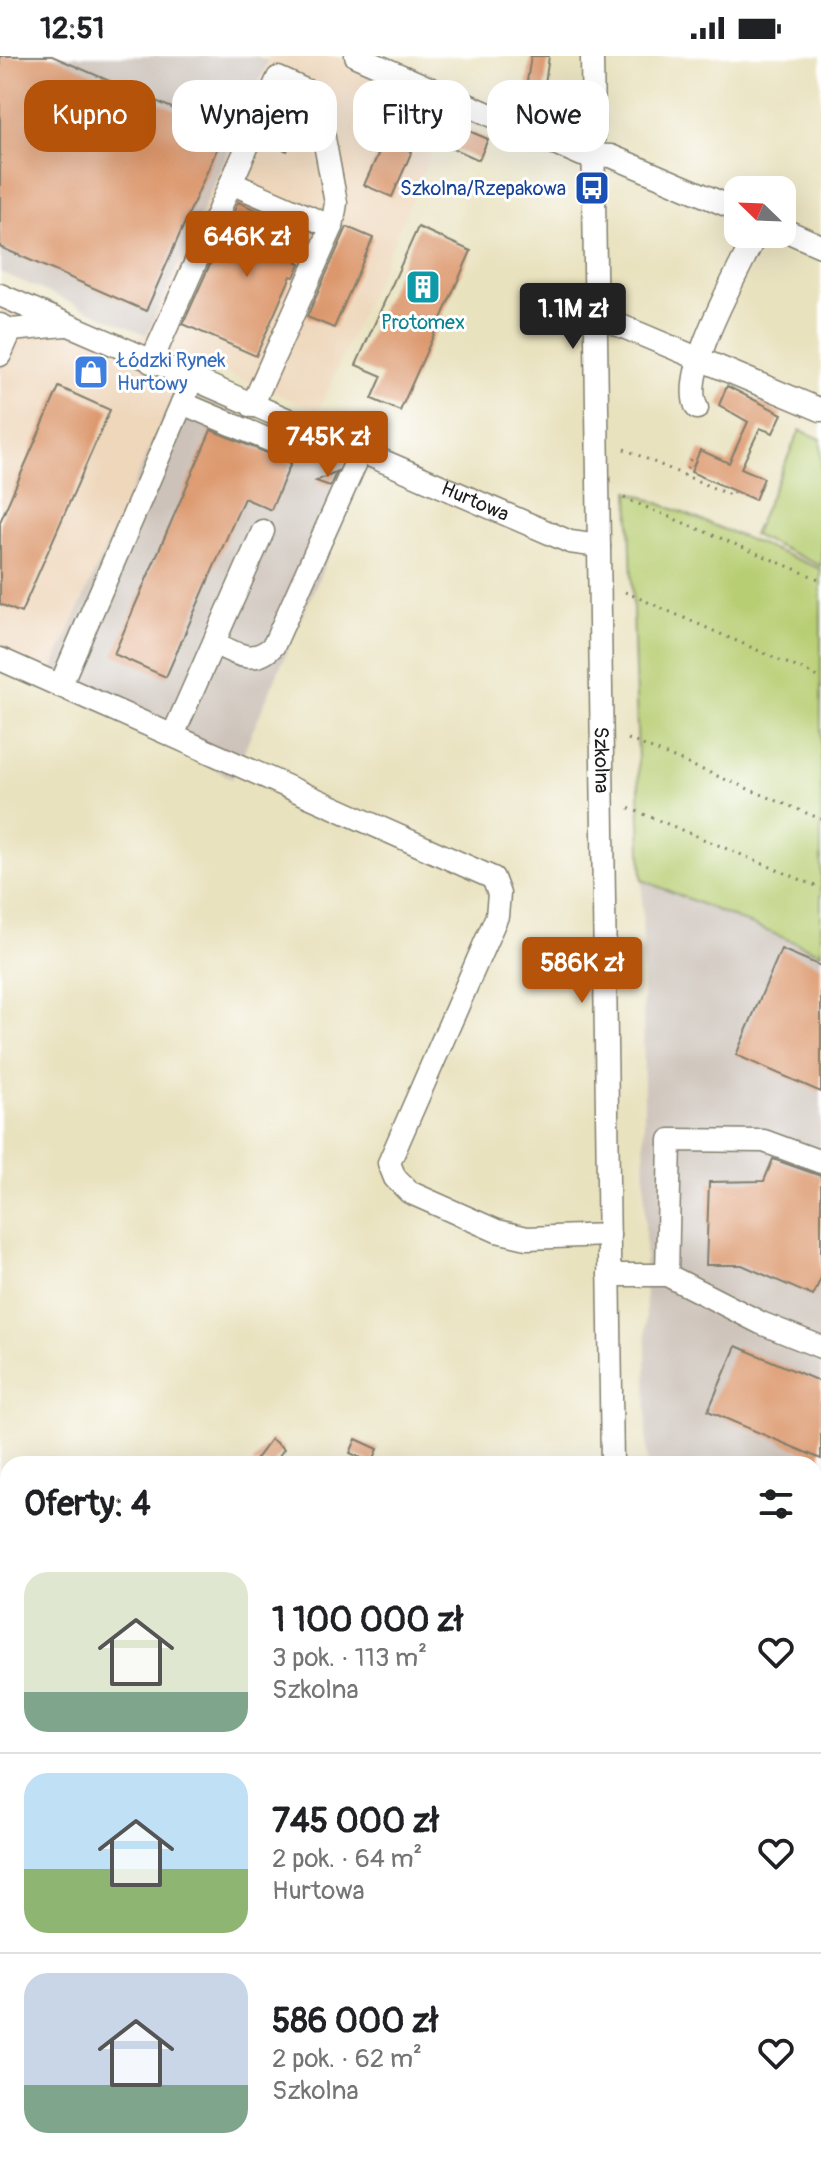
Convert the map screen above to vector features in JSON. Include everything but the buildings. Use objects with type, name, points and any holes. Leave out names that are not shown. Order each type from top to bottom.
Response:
[{"type":"street","points":[[356,56],[582,155],[611,156],[724,204]]},
{"type":"street","name":"Szkolna","points":[[592,56],[612,1456]]},
{"type":"street","points":[[151,362],[278,78],[316,95],[336,203],[332,227],[252,406]]},
{"type":"street","points":[[231,183],[332,227]]},
{"type":"street","points":[[796,235],[821,246]]},
{"type":"street","points":[[697,408],[691,396],[698,359],[750,248]]},
{"type":"street","name":"Hurtowa","points":[[0,295],[570,542],[599,546]]},
{"type":"street","points":[[595,315],[821,410]]},
{"type":"street","points":[[0,355],[6,328],[67,325]]},
{"type":"street","points":[[60,686],[192,380]]},
{"type":"street","points":[[182,403],[283,446]]},
{"type":"street","points":[[214,643],[254,658],[266,654],[274,645],[360,453]]},
{"type":"street","points":[[173,735],[263,531]]},
{"type":"street","points":[[0,659],[493,878],[499,894],[497,916],[389,1163],[395,1178],[409,1192],[497,1231],[527,1238],[609,1235]]},
{"type":"street","points":[[667,1275],[670,1140],[764,1141],[821,1162]]},
{"type":"street","points":[[609,1275],[667,1275],[761,1323],[821,1347]]},
{"type":"path","points":[[624,449],[732,496],[734,491]]},
{"type":"path","points":[[684,476],[691,457]]},
{"type":"path","points":[[624,498],[821,580]]},
{"type":"path","points":[[625,592],[821,678]]},
{"type":"path","points":[[628,739],[821,819]]},
{"type":"path","points":[[629,808],[821,888]]},
{"type":"shaded area","points":[[0,56],[256,56],[268,61],[260,80],[172,80],[172,152],[228,152],[147,335],[0,272]]},
{"type":"shaded area","name":"Łódzki Rynek Hurtowy","points":[[270,56],[332,56],[387,80],[353,80],[353,152],[433,152],[318,411],[189,357],[44,688],[0,668],[0,286],[120,335],[147,335],[228,152],[337,152],[337,80],[259,80]]},
{"type":"shaded area","points":[[176,388],[365,471],[232,779],[133,725],[44,688]]},
{"type":"shaded area","points":[[642,880],[821,953],[821,1456],[647,1456]]},
{"type":"green space","points":[[800,430],[821,439],[821,566],[753,535]]},
{"type":"green space","points":[[629,491],[821,569],[821,953],[642,880]]},
{"type":"place","name":"Szkolna/Rzepakowa","points":[[592,188]]},
{"type":"place","name":"Protomex","points":[[423,287]]},
{"type":"place","name":"Łódzki Rynek Hurtowy","points":[[91,372]]}]
